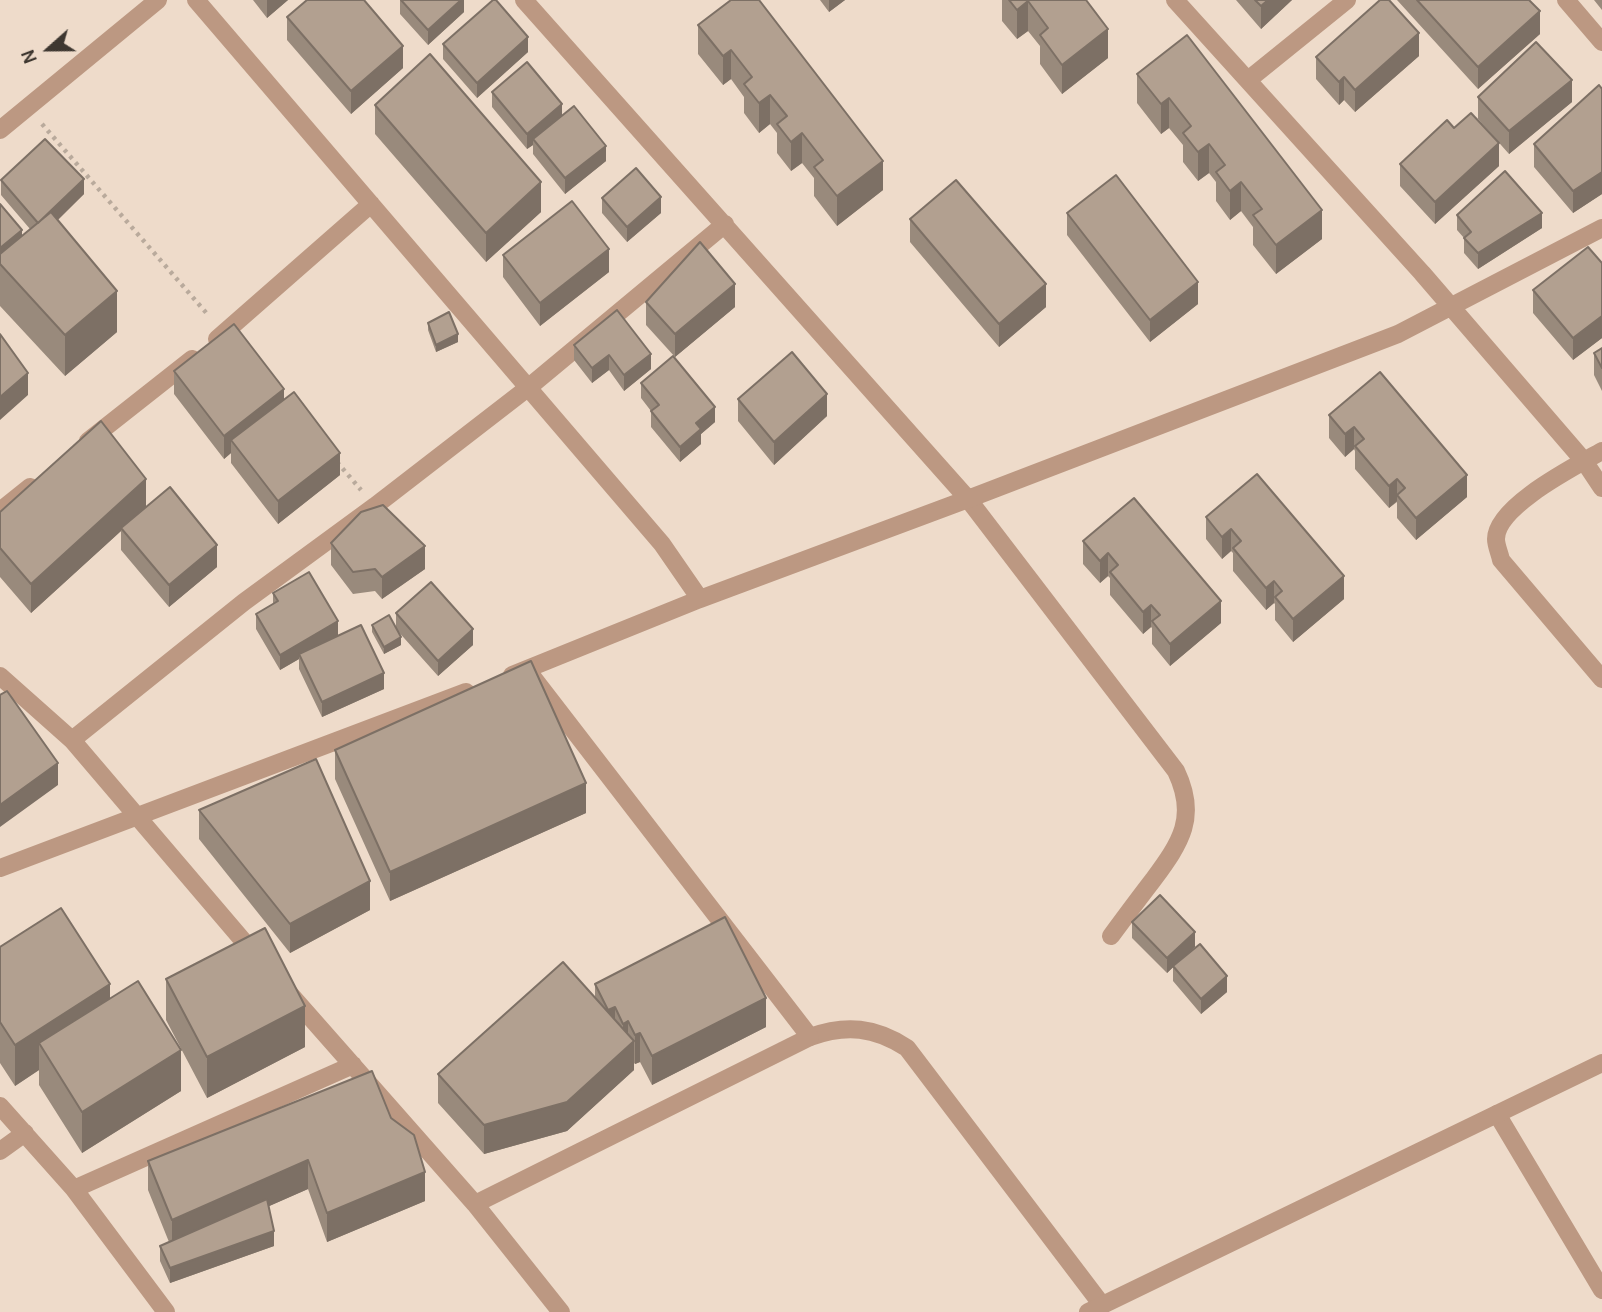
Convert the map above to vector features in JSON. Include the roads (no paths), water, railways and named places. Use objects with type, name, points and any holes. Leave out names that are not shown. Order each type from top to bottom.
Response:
[{"type":"street","points":[[0,131],[158,0]]},
{"type":"street","points":[[196,0],[662,544],[700,600]]},
{"type":"street","points":[[524,0],[968,499],[1176,771],[1182,783],[1187,810],[1177,847],[1111,936]]},
{"type":"street","points":[[1175,0],[1451,307],[1584,461],[1602,488]]},
{"type":"street","points":[[1248,80],[1347,0]]},
{"type":"street","points":[[1566,0],[1602,41]]},
{"type":"street","points":[[75,452],[224,333],[372,204]]},
{"type":"street","points":[[72,740],[244,602],[375,506],[529,387],[725,224]]},
{"type":"street","points":[[0,868],[527,669],[700,600],[1398,334],[1602,228]]},
{"type":"street","points":[[1602,452],[1548,481],[1504,518],[1496,538],[1501,560],[1602,679]]},
{"type":"street","points":[[0,511],[43,477]]},
{"type":"street","points":[[527,669],[810,1037]]},
{"type":"street","points":[[0,676],[72,740],[275,977],[475,1204],[561,1312]]},
{"type":"street","points":[[475,1204],[810,1037],[846,1028],[865,1029],[880,1033],[907,1048],[1095,1309],[1602,1063]]},
{"type":"street","points":[[74,1189],[353,1065]]},
{"type":"street","points":[[0,1106],[74,1189],[166,1312]]},
{"type":"street","points":[[1497,1114],[1602,1290]]},
{"type":"street","points":[[0,1151],[25,1133]]}]
